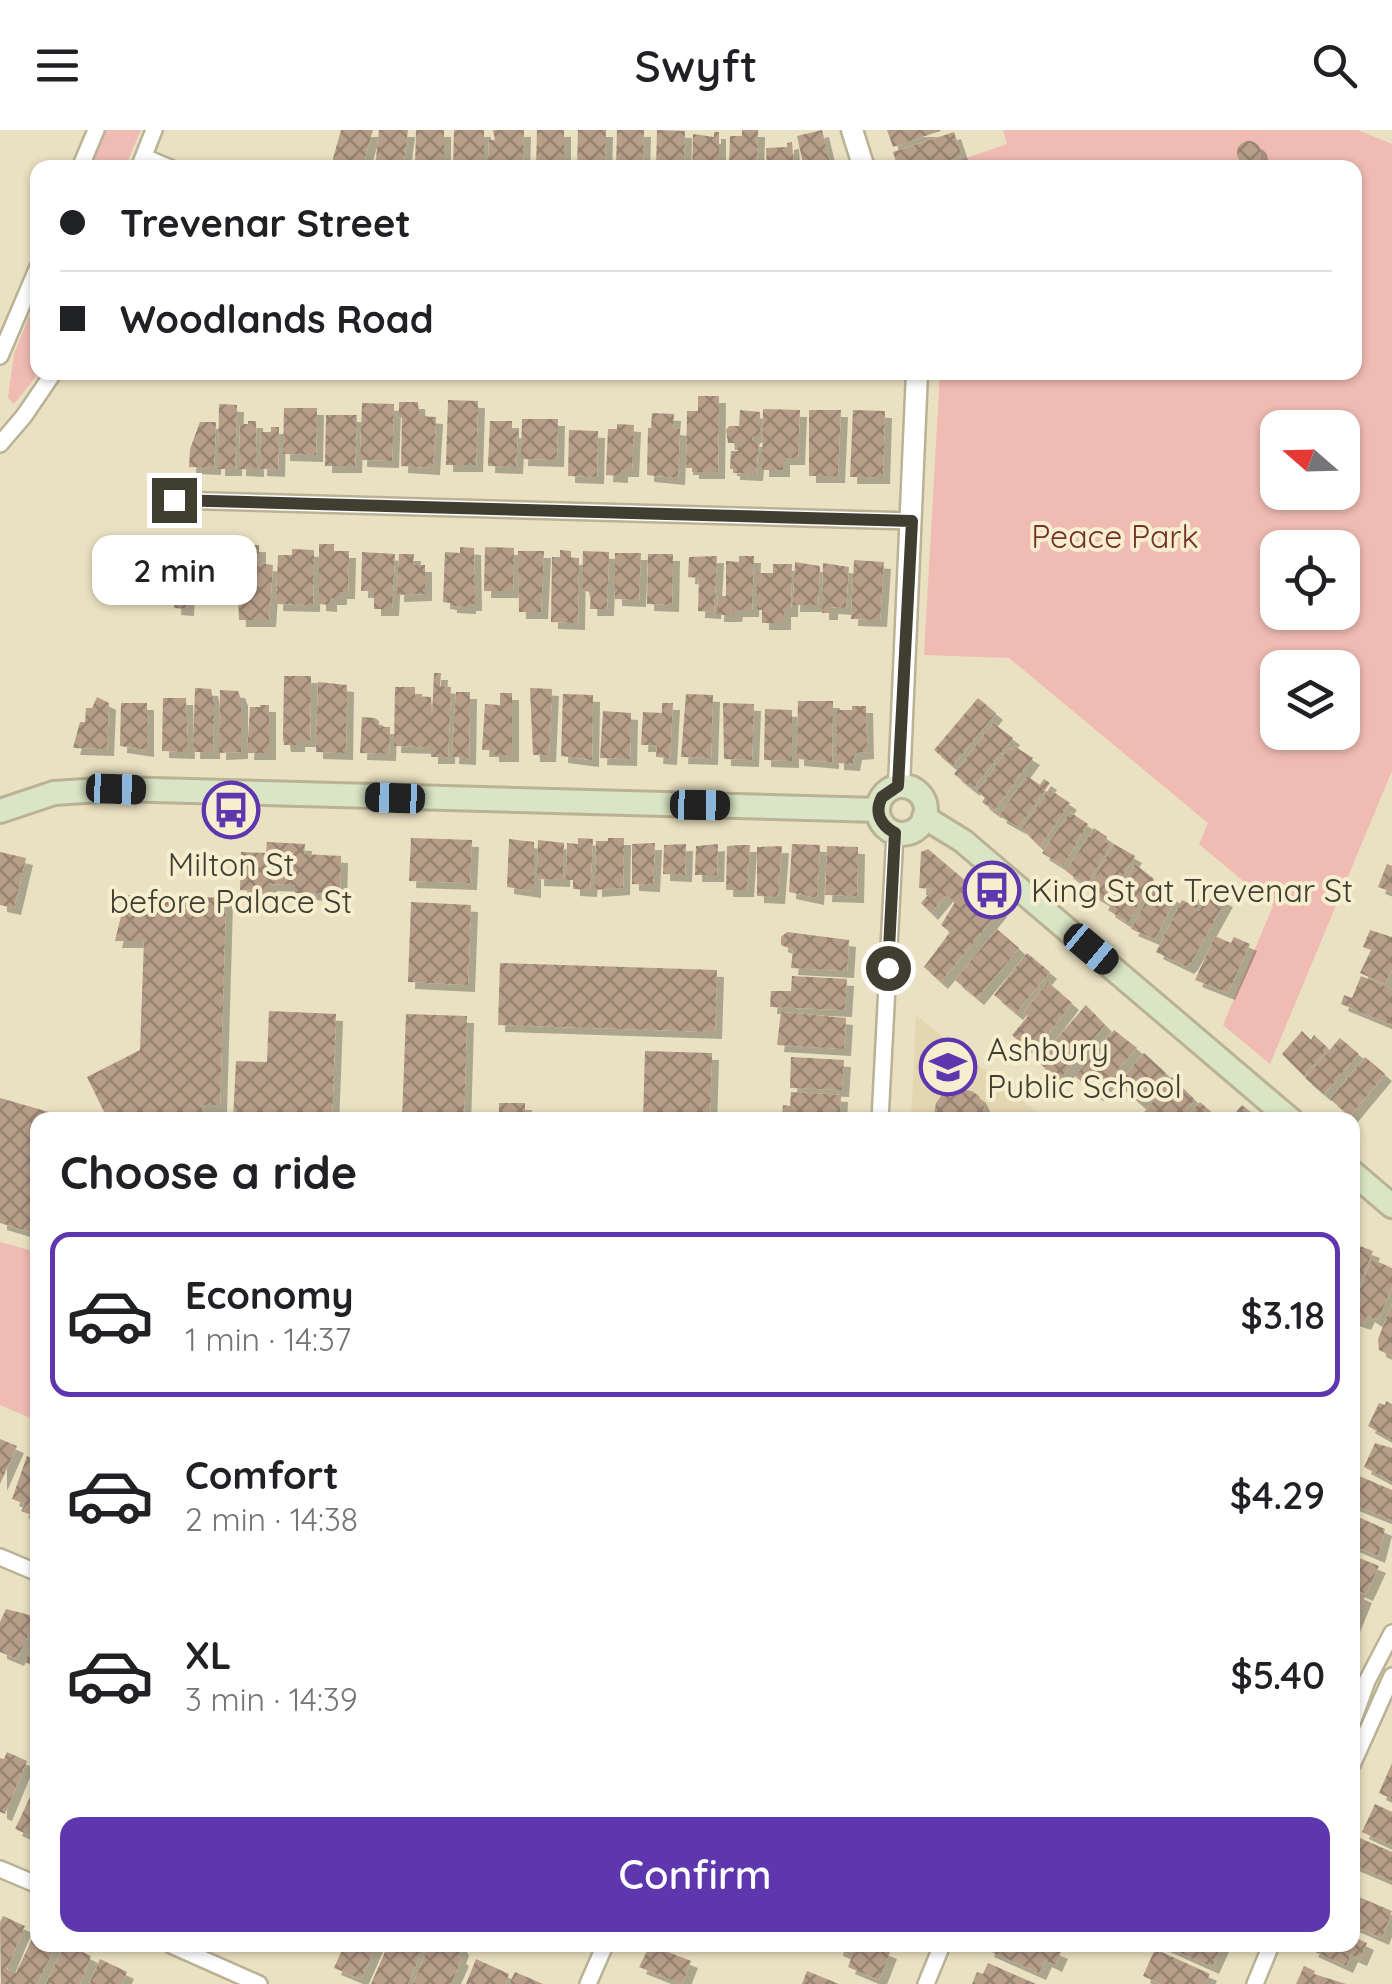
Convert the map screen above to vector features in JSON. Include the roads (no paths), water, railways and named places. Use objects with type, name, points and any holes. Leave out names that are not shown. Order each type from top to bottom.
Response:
[{"type":"main road","points":[[898,786],[914,789],[924,802],[924,817],[916,829],[895,833],[883,824],[878,810],[882,797],[898,786]]},
{"type":"main road","points":[[0,811],[54,793],[116,789],[878,810]]},
{"type":"main road","points":[[924,817],[962,840],[1282,1112]]},
{"type":"main road","points":[[1360,1179],[1392,1206]]},
{"type":"street","points":[[83,160],[96,130]]},
{"type":"street","points":[[143,160],[154,130]]},
{"type":"street","points":[[852,130],[861,160]]},
{"type":"street","points":[[0,356],[30,286]]},
{"type":"street","points":[[0,444],[49,380]]},
{"type":"street","points":[[898,786],[916,380]]},
{"type":"street","points":[[174,500],[912,521]]},
{"type":"street","points":[[880,1112],[895,833]]},
{"type":"street","points":[[0,1557],[30,1570]]},
{"type":"street","points":[[1360,1696],[1392,1633]]},
{"type":"street","points":[[1360,1753],[1384,1718],[1392,1676]]},
{"type":"street","points":[[1360,1707],[1384,1718]]},
{"type":"street","points":[[0,1868],[30,1881]]},
{"type":"street","points":[[187,1952],[253,1983]]},
{"type":"street","points":[[588,1984],[602,1952]]},
{"type":"street","points":[[926,1984],[939,1952]]},
{"type":"street","points":[[1255,1984],[1268,1952]]},
{"type":"place","name":"Milton St before Palace St","points":[[231,810]]},
{"type":"place","name":"King St at Trevenar St","points":[[992,890]]},
{"type":"place","name":"Ashbury Public School","points":[[948,1067]]},
{"type":"park label","name":"Peace Park","points":[[1115,536]]}]
